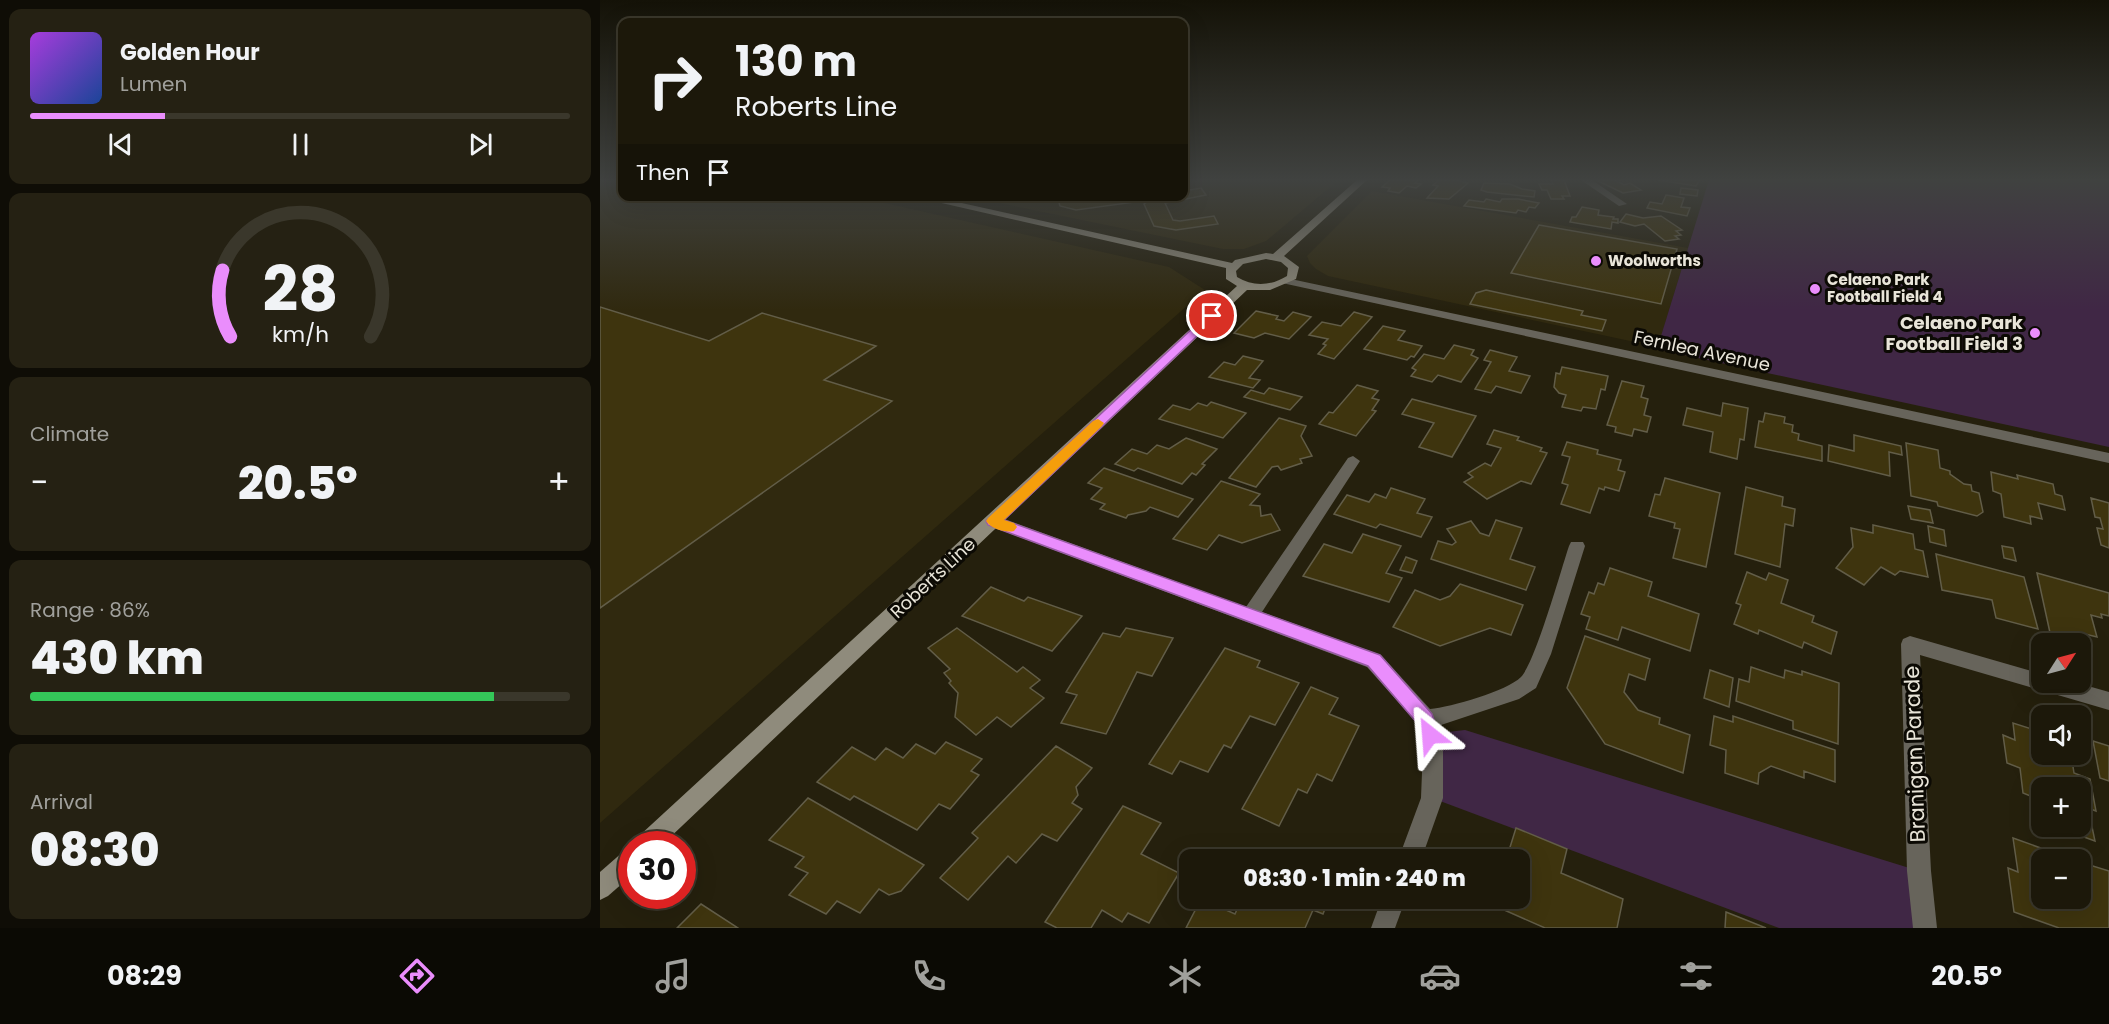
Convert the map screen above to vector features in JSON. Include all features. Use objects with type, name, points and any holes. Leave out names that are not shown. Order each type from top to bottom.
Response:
[{"type":"main road","points":[[1039,223],[1233,266],[1256,257],[1276,257],[1294,267],[1292,277],[1266,287],[1244,286],[1232,279],[1230,270],[1233,266]]},
{"type":"main road","points":[[1276,257],[1314,223]]},
{"type":"main road","name":"Roberts Line","points":[[661,831],[1244,286]]},
{"type":"main road","points":[[600,888],[618,872]]},
{"type":"street","name":"Fernlea Avenue","points":[[1286,281],[2109,458]]},
{"type":"street","points":[[1250,615],[1353,461]]},
{"type":"street","points":[[993,521],[1374,661],[1425,719],[1432,747],[1432,798],[1413,849]]},
{"type":"street","points":[[1425,719],[1447,716],[1512,693],[1529,682],[1542,654],[1577,546]]},
{"type":"street","name":"Branigan Parade","points":[[1925,928],[1919,871],[1910,644],[2031,679]]},
{"type":"street","name":"Branigan Parade","points":[[2081,693],[2109,701]]},
{"type":"street","points":[[1383,928],[1390,909]]},
{"type":"shaded area","points":[[600,223],[975,223],[1169,267],[1205,290],[600,823]]},
{"type":"shaded area","points":[[1098,223],[1287,223],[1266,241],[1244,249],[1223,249]]},
{"type":"shaded area","points":[[1340,223],[1551,223],[1688,248],[1658,347],[1328,276],[1316,269],[1307,256]]},
{"type":"shaded area","points":[[1696,223],[2109,223],[2109,447],[1657,349]]},
{"type":"shaded area","points":[[1465,730],[1919,871],[1925,928],[1779,928],[1432,798],[1430,734]]},
{"type":"building","points":[[1153,223],[1218,224],[1176,230],[1154,226]]},
{"type":"building","points":[[1578,223],[1612,223],[1611,229]]},
{"type":"building","points":[[1625,223],[1672,223],[1682,230],[1676,231],[1681,235],[1675,236],[1679,239],[1665,241],[1644,224],[1635,226]]},
{"type":"building","name":"Woolworths","points":[[1539,225],[1677,249],[1661,304],[1511,273]]},
{"type":"building","points":[[1486,290],[1583,311],[1581,315],[1606,320],[1602,331],[1470,304],[1476,293]]},
{"type":"building","points":[[600,307],[709,341],[762,313],[876,346],[824,380],[892,401],[600,608]]},
{"type":"building","points":[[1256,311],[1278,316],[1276,319],[1284,321],[1293,312],[1311,317],[1289,339],[1265,333],[1254,338],[1234,333]]},
{"type":"building","points":[[1354,312],[1372,317],[1334,359],[1318,354],[1328,339],[1309,335],[1322,322],[1341,326]]},
{"type":"building","points":[[1383,326],[1405,331],[1398,340],[1422,346],[1414,357],[1411,356],[1407,360],[1364,349]]},
{"type":"building","points":[[1454,345],[1474,350],[1471,355],[1478,358],[1461,382],[1438,375],[1432,382],[1411,376],[1416,370],[1412,368],[1424,354],[1444,359]]},
{"type":"building","points":[[1490,350],[1517,357],[1509,371],[1530,376],[1521,393],[1496,386],[1491,393],[1475,389],[1491,362],[1484,360]]},
{"type":"building","points":[[1243,356],[1263,361],[1249,378],[1260,380],[1253,388],[1209,377],[1224,362],[1235,365]]},
{"type":"building","points":[[1562,367],[1608,376],[1605,390],[1601,389],[1596,409],[1583,407],[1581,411],[1562,407],[1566,395],[1559,393],[1554,387],[1556,373],[1560,374]]},
{"type":"building","points":[[1622,381],[1644,386],[1641,397],[1648,399],[1644,415],[1651,417],[1647,432],[1634,429],[1632,436],[1615,432],[1616,427],[1607,425]]},
{"type":"building","points":[[1357,385],[1378,391],[1372,398],[1379,400],[1372,410],[1376,411],[1356,436],[1319,424],[1329,412],[1333,413]]},
{"type":"building","points":[[1269,388],[1302,397],[1290,410],[1244,397],[1251,390],[1264,394]]},
{"type":"building","points":[[1412,399],[1476,416],[1452,457],[1419,447],[1434,423],[1402,414]]},
{"type":"building","points":[[1211,402],[1246,413],[1223,438],[1159,419],[1173,405],[1190,410],[1198,403],[1207,406]]},
{"type":"building","points":[[1723,403],[1748,408],[1744,440],[1740,439],[1737,459],[1710,452],[1713,432],[1683,425],[1687,408],[1721,416]]},
{"type":"building","points":[[1765,413],[1785,417],[1784,423],[1793,425],[1792,432],[1799,434],[1798,440],[1822,446],[1822,461],[1755,447],[1759,421],[1763,422]]},
{"type":"building","points":[[1279,418],[1306,426],[1301,436],[1312,456],[1300,459],[1302,463],[1281,470],[1278,466],[1272,467],[1256,487],[1229,478]]},
{"type":"building","points":[[1494,430],[1519,437],[1517,440],[1542,448],[1540,451],[1547,453],[1531,484],[1521,481],[1487,499],[1464,482],[1473,477],[1468,473],[1485,463],[1491,466],[1501,448],[1487,444]]},
{"type":"building","points":[[1854,435],[1901,446],[1902,455],[1889,452],[1890,476],[1828,461],[1829,445],[1854,451]]},
{"type":"building","points":[[1186,438],[1217,449],[1202,464],[1205,465],[1196,475],[1192,473],[1182,484],[1138,468],[1134,471],[1115,464],[1132,449],[1147,454],[1157,445],[1169,449]]},
{"type":"building","points":[[1567,442],[1598,450],[1597,454],[1621,460],[1618,470],[1625,472],[1619,491],[1605,487],[1604,490],[1599,488],[1590,513],[1561,504],[1568,485],[1562,483],[1570,457],[1562,455]]},
{"type":"building","points":[[1906,443],[1938,450],[1940,468],[1950,471],[1950,474],[1964,484],[1971,485],[1972,491],[1979,493],[1983,512],[1977,516],[1911,496]]},
{"type":"building","points":[[1104,468],[1193,499],[1178,517],[1150,507],[1146,511],[1128,515],[1126,518],[1100,509],[1105,504],[1091,499],[1102,488],[1088,483]]},
{"type":"building","points":[[1991,472],[2018,479],[2017,475],[2053,484],[2055,494],[2062,496],[2065,510],[2038,503],[2042,519],[2030,516],[2031,524],[2004,517],[2001,494],[1993,491]]},
{"type":"building","points":[[1665,478],[1720,493],[1706,567],[1673,558],[1680,529],[1674,528],[1675,523],[1649,516],[1655,494],[1660,495]]},
{"type":"building","points":[[1221,481],[1260,494],[1250,505],[1260,506],[1261,516],[1271,514],[1280,530],[1242,543],[1219,535],[1207,550],[1173,539]]},
{"type":"building","points":[[1746,487],[1783,497],[1782,506],[1795,509],[1793,526],[1785,524],[1780,567],[1735,554]]},
{"type":"building","points":[[1391,488],[1425,499],[1417,513],[1432,517],[1421,537],[1380,524],[1376,528],[1334,514],[1347,495],[1369,502],[1375,494],[1386,498]]},
{"type":"building","points":[[2091,498],[2109,503],[2109,548],[2101,545],[2097,528],[2103,529],[2100,518],[2095,517]]},
{"type":"building","points":[[1908,506],[1930,510],[1933,523],[1911,519]]},
{"type":"building","points":[[1496,520],[1522,528],[1510,559],[1535,567],[1526,590],[1431,559],[1438,541],[1452,545],[1456,542],[1447,529],[1471,521],[1480,533],[1489,536]]},
{"type":"building","points":[[1873,525],[1913,534],[1915,549],[1923,551],[1928,577],[1900,571],[1895,575],[1881,567],[1864,585],[1836,568],[1853,547],[1851,528],[1873,533]]},
{"type":"building","points":[[1928,526],[1944,530],[1946,546],[1930,542]]},
{"type":"building","points":[[1363,534],[1401,546],[1386,573],[1402,578],[1389,602],[1303,576],[1324,544],[1352,553]]},
{"type":"building","points":[[2002,546],[2013,548],[2016,561],[2004,558]]},
{"type":"building","points":[[1936,554],[2024,577],[2038,629],[1996,618],[1992,600],[1942,590]]},
{"type":"building","points":[[1406,557],[1417,561],[1412,573],[1400,570]]},
{"type":"building","points":[[1610,568],[1652,582],[1648,596],[1699,614],[1690,651],[1622,627],[1618,640],[1586,629],[1590,617],[1581,614],[1589,592],[1594,594],[1598,583],[1604,585]]},
{"type":"building","points":[[1747,572],[1766,580],[1769,573],[1788,580],[1781,603],[1814,616],[1812,622],[1837,632],[1831,654],[1804,642],[1802,648],[1759,630],[1758,634],[1734,624],[1741,605],[1736,603]]},
{"type":"building","points":[[2037,573],[2109,593],[2109,616],[2101,614],[2102,618],[2091,615],[2097,637],[2091,636],[2091,633],[2050,633]]},
{"type":"building","points":[[1460,584],[1523,605],[1511,635],[1490,628],[1440,646],[1393,627],[1415,590],[1440,600],[1450,596]]},
{"type":"building","points":[[991,587],[1024,601],[1028,597],[1082,616],[1052,651],[962,616]]},
{"type":"building","points":[[957,628],[1017,672],[1023,667],[1040,680],[1030,688],[1044,698],[1011,727],[997,717],[976,735],[955,717],[958,693],[944,673],[950,669],[928,648]]},
{"type":"building","points":[[1126,628],[1173,638],[1152,676],[1137,672],[1106,734],[1061,723],[1077,695],[1066,692],[1103,633],[1120,637]]},
{"type":"building","points":[[1585,636],[1650,659],[1645,680],[1629,674],[1624,692],[1638,710],[1660,718],[1659,724],[1690,735],[1683,773],[1605,744],[1567,688]]},
{"type":"building","points":[[1225,648],[1260,661],[1257,667],[1299,683],[1275,725],[1250,716],[1231,748],[1224,745],[1208,772],[1180,761],[1172,774],[1149,764]]},
{"type":"building","points":[[1751,667],[1784,678],[1785,670],[1802,675],[1802,671],[1839,683],[1838,744],[1793,729],[1793,721],[1736,701],[1739,679],[1749,682]]},
{"type":"building","points":[[1710,670],[1733,678],[1729,707],[1704,698]]},
{"type":"building","points":[[1311,687],[1338,698],[1329,714],[1359,726],[1332,781],[1317,774],[1307,793],[1298,789],[1279,826],[1242,809]]},
{"type":"building","points":[[1714,716],[1733,722],[1733,716],[1835,750],[1835,782],[1804,771],[1804,778],[1771,766],[1759,773],[1758,784],[1725,773],[1726,750],[1710,745]]},
{"type":"building","points":[[2013,723],[2031,729],[2031,765],[2073,765],[2074,773],[2085,777],[2031,777],[2031,796],[2023,793],[2020,768],[2007,763],[2003,735],[2015,740]]},
{"type":"building","points":[[2093,741],[2109,746],[2109,781],[2100,778]]},
{"type":"building","points":[[946,742],[982,759],[971,771],[979,775],[950,809],[939,804],[917,830],[854,796],[850,800],[817,782],[852,747],[875,760],[886,748],[903,758],[916,744],[935,754]]},
{"type":"building","points":[[1056,746],[1092,768],[1076,787],[1078,795],[1072,803],[1082,809],[1057,841],[1042,834],[1016,863],[1008,856],[968,900],[940,878],[978,838],[972,833]]},
{"type":"building","points":[[2091,784],[2096,811],[2091,809]]},
{"type":"building","points":[[808,798],[924,865],[901,891],[889,895],[879,889],[860,913],[837,901],[826,914],[789,895],[808,873],[795,867],[804,857],[769,840]]},
{"type":"building","points":[[1123,806],[1161,823],[1141,854],[1179,873],[1149,923],[1128,913],[1122,922],[1102,910],[1091,928],[1057,928],[1045,922]]},
{"type":"building","points":[[2091,822],[2095,841],[2084,837],[2091,837]]},
{"type":"building","points":[[1516,828],[1567,849],[1561,873],[1623,899],[1617,928],[1545,928],[1502,909],[1530,909],[1530,849],[1509,849]]},
{"type":"building","points":[[2013,838],[2044,849],[2031,849],[2031,909],[2091,909],[2091,865],[2109,871],[2109,928],[2059,928],[2014,912],[2008,868],[2018,872]]},
{"type":"building","points":[[701,904],[738,928],[677,928]]},
{"type":"building","points":[[1196,909],[1224,909],[1235,914],[1237,909],[1325,909],[1323,914],[1313,910],[1305,928],[1186,928]]},
{"type":"building","points":[[1726,912],[1766,928],[1725,928]]},
{"type":"slow traffic","points":[[1009,527],[993,521],[1098,423]]},
{"type":"place","name":"Woolworths","points":[[1596,261]]},
{"type":"place","name":"Celaeno Park Football Field 4","points":[[1815,289]]},
{"type":"place","name":"Celaeno Park Football Field 3","points":[[2035,333]]},
{"type":"route","points":[[1212,316],[993,521],[1374,661],[1425,719],[1430,735]]}]
